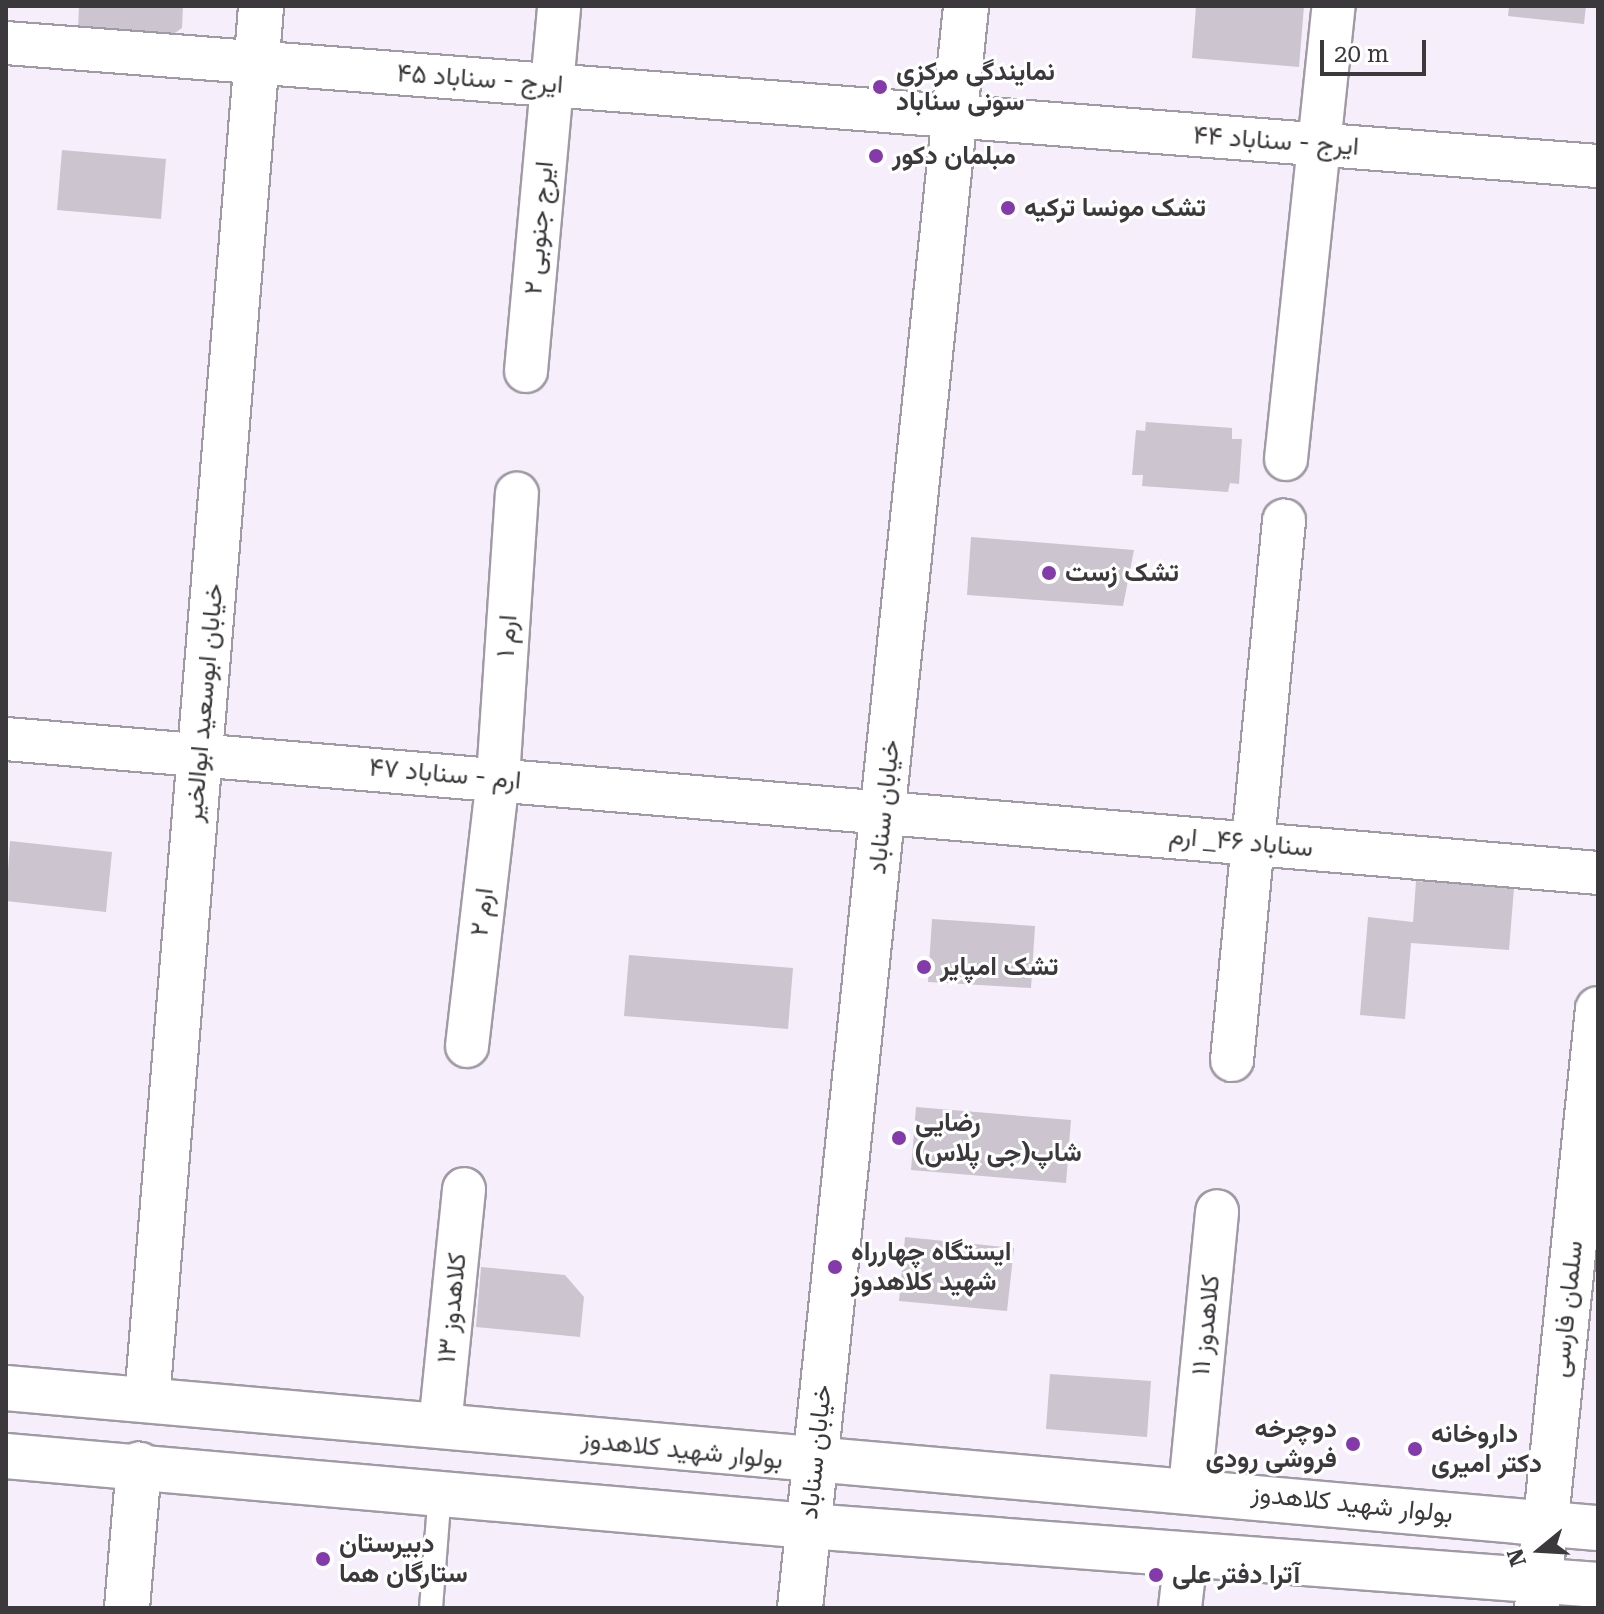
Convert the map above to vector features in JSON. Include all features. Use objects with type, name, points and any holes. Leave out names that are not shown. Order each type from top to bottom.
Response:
[{"type":"main road","name":"خیابان ابوسعید ابوالخیر","points":[[147,1400],[261,6]]},
{"type":"main road","name":"خیابان سناباد","points":[[800,1608],[966,6]]},
{"type":"main road","name":"سلمان فارسی","points":[[1538,1594],[1598,1009]]},
{"type":"main road","name":"بولوار شهید کلاهدوز","points":[[6,1388],[816,1463],[1190,1488],[1598,1528]]},
{"type":"main road","points":[[6,1456],[440,1490],[808,1526],[1186,1555],[1538,1594],[1598,1585]]},
{"type":"main road","points":[[127,1608],[139,1465]]},
{"type":"street","name":"ایرج جنوبی ۲","points":[[526,371],[559,6]]},
{"type":"street","points":[[1286,459],[1334,6]]},
{"type":"street","name":"ایرج - سناباد ۴۵","points":[[6,43],[954,116]]},
{"type":"street","name":"ایرج - سناباد ۴۴","points":[[954,116],[1598,166]]},
{"type":"street","name":"ارم ۱","points":[[498,778],[517,494]]},
{"type":"street","points":[[1232,1060],[1284,521]]},
{"type":"street","name":"ارم - سناباد ۴۷","points":[[6,739],[498,778],[883,814]]},
{"type":"street","name":"ارم ۲","points":[[467,1046],[498,778]]},
{"type":"street","name":"سناباد ۴۶_ ارم","points":[[883,814],[1598,873]]},
{"type":"street","name":"کلاهدوز ۱۳","points":[[440,1426],[464,1189]]},
{"type":"street","name":"کلاهدوز ۱۱","points":[[1190,1488],[1217,1211]]},
{"type":"street","points":[[1180,1608],[1186,1555]]},
{"type":"lane","points":[[431,1608],[440,1490]]},
{"type":"building","points":[[79,6],[183,6],[182,28],[169,37],[78,29]]},
{"type":"building","points":[[1196,6],[1304,6],[1299,67],[1192,58]]},
{"type":"building","points":[[1509,6],[1586,6],[1584,24],[1508,16]]},
{"type":"building","points":[[62,150],[166,159],[161,219],[57,210]]},
{"type":"building","points":[[1146,422],[1232,428],[1232,439],[1242,439],[1239,484],[1230,483],[1228,492],[1142,486],[1143,475],[1132,475],[1136,430],[1145,431]]},
{"type":"building","name":"تشک زست","points":[[971,537],[1134,550],[1123,606],[967,595]]},
{"type":"building","points":[[10,841],[112,852],[106,912],[6,901]]},
{"type":"building","points":[[1416,881],[1514,888],[1509,950],[1411,943],[1405,1019],[1360,1015],[1368,917],[1413,922]]},
{"type":"building","points":[[932,919],[1035,926],[1031,988],[928,982]]},
{"type":"building","points":[[629,955],[793,968],[788,1029],[624,1016]]},
{"type":"building","points":[[916,1107],[1071,1120],[1066,1183],[911,1170]]},
{"type":"building","points":[[905,1237],[1014,1248],[1007,1311],[899,1301]]},
{"type":"building","points":[[481,1267],[565,1275],[584,1297],[580,1337],[476,1327]]},
{"type":"building","points":[[1050,1374],[1151,1381],[1147,1437],[1046,1429]]},
{"type":"place","name":"نمایندگی مرکزی سونی سناباد","points":[[880,87]]},
{"type":"place","name":"مبلمان دكور","points":[[876,156]]},
{"type":"place","name":"تشک مونسا ترکیه","points":[[1008,208]]},
{"type":"place","name":"تشک زست","points":[[1049,573]]},
{"type":"place","name":"تشک امپایر","points":[[924,967]]},
{"type":"place","name":"رضایی شاپ(جی پلاس)","points":[[899,1138]]},
{"type":"place","name":"ایستگاه چهارراه شهید کلاهدوز","points":[[835,1267]]},
{"type":"place","name":"دوچرخه فروشی رودی","points":[[1353,1444]]},
{"type":"place","name":"داروخانه دکتر امیرى","points":[[1415,1449]]},
{"type":"place","name":"دبیرستان ستارگان هما","points":[[323,1559]]},
{"type":"place","name":"آترا دفتر علی","points":[[1156,1575]]}]
